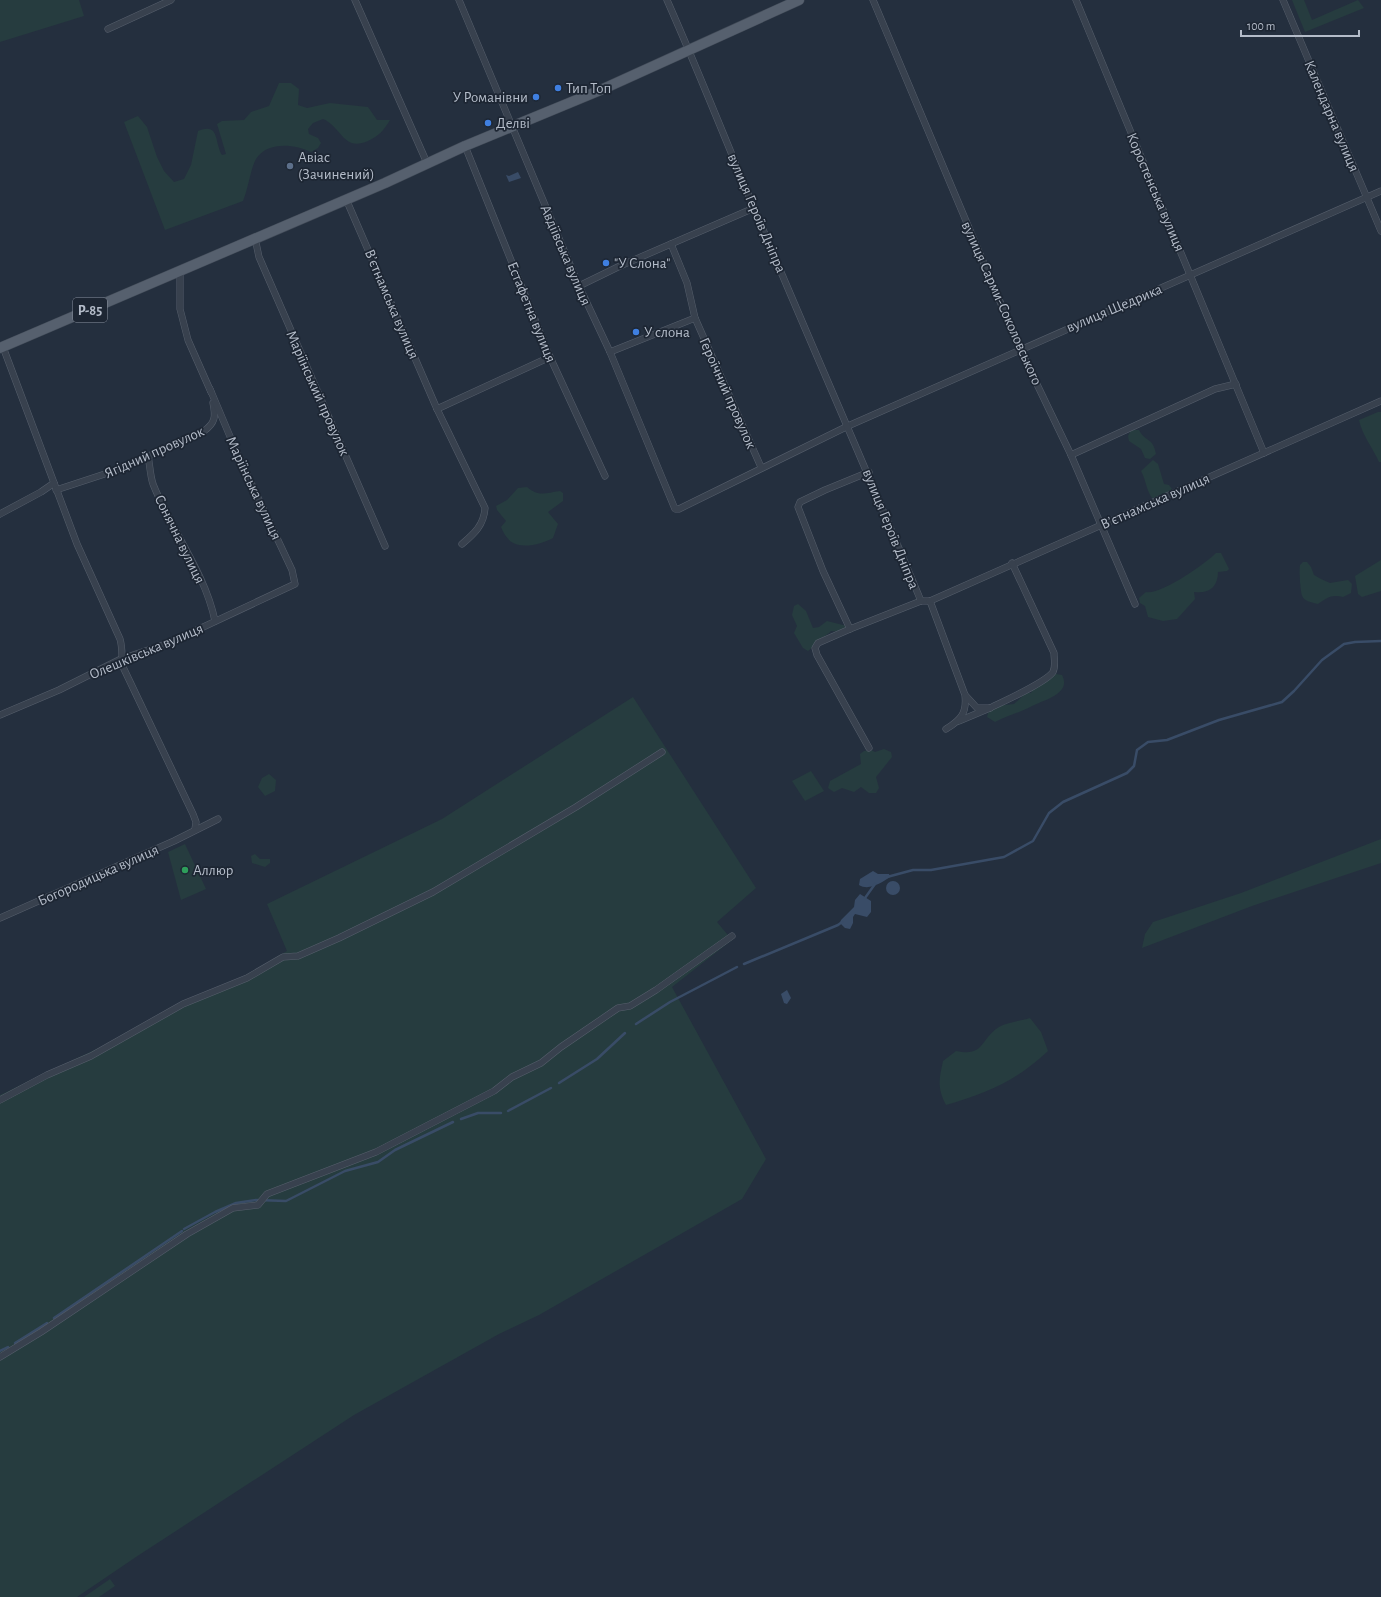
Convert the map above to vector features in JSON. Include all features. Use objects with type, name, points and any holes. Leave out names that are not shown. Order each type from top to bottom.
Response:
[{"type":"main road","name":"Р-85","points":[[1,348],[465,146],[513,127],[690,50],[798,0]]},
{"type":"street","points":[[108,29],[171,0]]},
{"type":"street","points":[[355,0],[427,163]]},
{"type":"street","name":"Авдіївська вулиця","points":[[459,0],[579,286],[610,352],[675,509],[678,509],[761,467]]},
{"type":"street","name":"вулиця Героїв Дніпра","points":[[667,0],[690,50],[754,208],[868,472],[921,601],[930,600],[965,695],[966,706],[959,721]]},
{"type":"street","name":"вулиця Сарми-Соколовського","points":[[873,0],[1020,349],[1071,455],[1135,604]]},
{"type":"street","name":"Коростенська вулиця","points":[[1076,0],[1264,453]]},
{"type":"street","name":"Календарна вулиця","points":[[1283,0],[1381,231]]},
{"type":"street","name":"Естафетна вулиця","points":[[465,146],[550,357],[605,476]]},
{"type":"street","name":"вулиця Щедрика","points":[[848,426],[1381,191]]},
{"type":"street","name":"Вʼєтнамська вулиця","points":[[346,199],[437,409],[485,508],[485,516],[480,528],[462,544]]},
{"type":"street","points":[[579,286],[754,208]]},
{"type":"street","name":"Маріїнський провулок","points":[[255,238],[258,257],[386,546]]},
{"type":"street","name":"Героїчний провулок","points":[[671,244],[687,283],[695,318],[761,467]]},
{"type":"street","name":"Ягідний провулок","points":[[56,490],[120,469],[189,439],[213,424],[215,419],[210,389],[188,340],[180,309],[180,271]]},
{"type":"street","points":[[610,352],[695,318]]},
{"type":"street","points":[[1,348],[77,544],[120,639],[123,649],[121,659],[123,667],[193,814],[196,822],[195,829]]},
{"type":"street","points":[[437,409],[550,357]]},
{"type":"street","points":[[1071,455],[1215,389],[1236,384]]},
{"type":"street","name":"Маріїнська вулиця","points":[[210,389],[237,453],[292,570],[295,580],[293,586]]},
{"type":"street","name":"Вʼєтнамська вулиця","points":[[930,600],[1381,401]]},
{"type":"street","points":[[761,467],[848,426]]},
{"type":"street","name":"Сонячна вулиця","points":[[148,456],[153,482],[212,606],[215,621]]},
{"type":"street","points":[[850,629],[823,571],[798,504],[824,490],[868,472]]},
{"type":"street","points":[[0,514],[42,492],[54,483]]},
{"type":"street","points":[[946,729],[959,721],[990,708],[1042,681],[1054,670],[1054,653],[1012,563]]},
{"type":"street","name":"Олешківська вулиця","points":[[0,715],[59,690],[121,659],[169,643],[293,586]]},
{"type":"street","points":[[869,748],[817,655],[815,648],[818,643],[921,601]]},
{"type":"street","points":[[965,695],[977,708],[990,708]]},
{"type":"street","points":[[0,1100],[46,1075],[91,1056],[183,1004],[247,978],[283,957],[298,956],[305,953],[433,892],[576,807],[662,752]]},
{"type":"street","name":"Богородицька вулиця","points":[[0,918],[174,841],[195,829],[218,819]]},
{"type":"street","points":[[0,1357],[41,1332],[187,1234],[233,1208],[258,1205],[267,1194],[376,1152],[494,1091],[512,1077],[541,1063],[560,1047],[618,1008],[630,1006],[656,990],[732,936]]},
{"type":"green space","points":[[0,0],[79,0],[84,16],[0,42]]},
{"type":"green space","points":[[1292,0],[1304,0],[1312,20],[1358,0],[1364,8],[1305,32]]},
{"type":"green space","points":[[279,83],[291,83],[299,89],[298,105],[307,108],[330,103],[368,107],[377,120],[390,120],[378,135],[360,144],[348,141],[335,127],[323,119],[313,123],[308,129],[309,134],[318,138],[321,143],[318,148],[311,152],[289,146],[267,149],[261,153],[254,163],[243,201],[165,230],[124,122],[138,116],[147,127],[157,157],[164,171],[174,182],[184,179],[191,165],[198,131],[210,129],[213,131],[222,155],[226,154],[217,124],[222,121],[244,120],[251,112],[269,106]]},
{"type":"green space","points":[[1381,412],[1381,462],[1379,462],[1365,436],[1359,420]]},
{"type":"green space","points":[[1131,430],[1139,430],[1141,434],[1153,445],[1156,454],[1150,459],[1145,458],[1141,449],[1129,441],[1128,436]]},
{"type":"green space","points":[[1153,460],[1158,464],[1164,484],[1169,485],[1172,489],[1157,499],[1153,499],[1151,496],[1141,471]]},
{"type":"green space","points":[[527,487],[539,493],[560,491],[563,493],[563,501],[548,512],[558,524],[553,538],[537,544],[526,546],[515,544],[510,541],[501,527],[506,521],[497,510],[496,506],[507,500],[518,488]]},
{"type":"green space","points":[[1216,553],[1221,553],[1229,569],[1227,571],[1218,572],[1218,577],[1212,588],[1204,592],[1194,592],[1195,599],[1177,619],[1163,621],[1148,617],[1145,606],[1140,603],[1139,598],[1146,592],[1153,592],[1172,584],[1203,564]]},
{"type":"green space","points":[[1381,560],[1381,591],[1362,597],[1358,594],[1355,576]]},
{"type":"green space","points":[[1303,562],[1307,562],[1314,575],[1330,583],[1348,580],[1352,584],[1351,593],[1343,597],[1329,597],[1318,604],[1305,600],[1302,595],[1300,582],[1300,565]]},
{"type":"green space","points":[[798,604],[806,611],[813,628],[819,627],[827,621],[847,626],[840,631],[831,631],[820,638],[808,651],[803,648],[794,633],[797,626],[792,615],[794,606]]},
{"type":"green space","points":[[1056,674],[1062,675],[1064,682],[1063,687],[1060,692],[1049,699],[995,722],[987,717],[988,713],[996,708],[1014,704],[1026,693],[1031,693],[1034,688]]},
{"type":"green space","points":[[633,697],[756,888],[717,922],[732,940],[672,987],[766,1159],[742,1199],[539,1315],[499,1334],[354,1415],[77,1597],[0,1597],[0,1095],[222,989],[287,951],[267,904],[442,819]]},
{"type":"green space","points":[[884,749],[891,752],[892,757],[876,777],[879,788],[876,793],[869,793],[861,787],[854,792],[842,788],[834,792],[828,788],[830,781],[861,764],[860,754],[864,751],[871,750],[875,752]]},
{"type":"green space","points":[[811,771],[824,791],[805,801],[792,781]]},
{"type":"green space","points":[[269,774],[276,780],[275,791],[265,796],[258,787],[262,778]]},
{"type":"green space","points":[[1381,839],[1381,863],[1252,906],[1142,948],[1145,934],[1153,922],[1241,893]]},
{"type":"green space","name":"Аллюр","points":[[185,844],[206,889],[181,900],[168,852]]},
{"type":"green space","points":[[255,854],[260,859],[270,859],[270,863],[265,867],[252,863],[251,856]]},
{"type":"green space","points":[[1030,1018],[1041,1032],[1048,1051],[1024,1070],[1000,1085],[975,1096],[946,1105],[940,1088],[943,1061],[956,1051],[972,1052],[977,1049],[1002,1025]]},
{"type":"green space","points":[[110,1579],[115,1586],[99,1597],[84,1597]]},
{"type":"water","points":[[518,172],[521,178],[509,182],[506,175],[509,176]]},
{"type":"water","points":[[873,871],[878,874],[889,874],[890,877],[871,887],[863,887],[859,885],[860,879]]},
{"type":"water","points":[[893,881],[898,883],[900,888],[898,893],[893,895],[888,893],[886,888],[888,883]]},
{"type":"water","points":[[860,894],[871,901],[871,912],[867,917],[855,914],[850,929],[845,928],[840,923],[841,920],[854,907],[855,900]]},
{"type":"water","points":[[787,990],[791,998],[787,1004],[784,1003],[781,994]]},
{"type":"waterway","points":[[887,877],[913,870],[931,870],[1004,857],[1033,841],[1049,813],[1063,802],[1127,773],[1134,766],[1137,750],[1148,742],[1167,740],[1219,720],[1282,702],[1322,660],[1344,644],[1381,641]]},
{"type":"waterway","points":[[865,898],[875,884]]},
{"type":"waterway","points":[[744,964],[842,922]]},
{"type":"waterway","points":[[636,1024],[670,1002],[737,967]]},
{"type":"waterway","points":[[559,1083],[597,1059],[625,1033]]},
{"type":"waterway","points":[[508,1111],[551,1088]]},
{"type":"waterway","points":[[461,1119],[478,1113],[501,1113]]},
{"type":"waterway","points":[[184,1229],[215,1212],[236,1203],[256,1200],[286,1201],[345,1171],[378,1162],[395,1150],[453,1122]]},
{"type":"waterway","points":[[54,1318],[182,1231]]},
{"type":"waterway","points":[[15,1343],[47,1323]]},
{"type":"waterway","points":[[0,1351],[8,1347]]},
{"type":"place","name":"Тип Топ","points":[[558,88]]},
{"type":"place","name":"У Романівни","points":[[536,97]]},
{"type":"place","name":"Делві","points":[[488,123]]},
{"type":"place","name":"Авіас (Зачинений)","points":[[290,166]]},
{"type":"place","name":"\"У Слона\"","points":[[606,263]]},
{"type":"place","name":"У слона","points":[[636,332]]},
{"type":"place","name":"Аллюр","points":[[185,870]]}]
